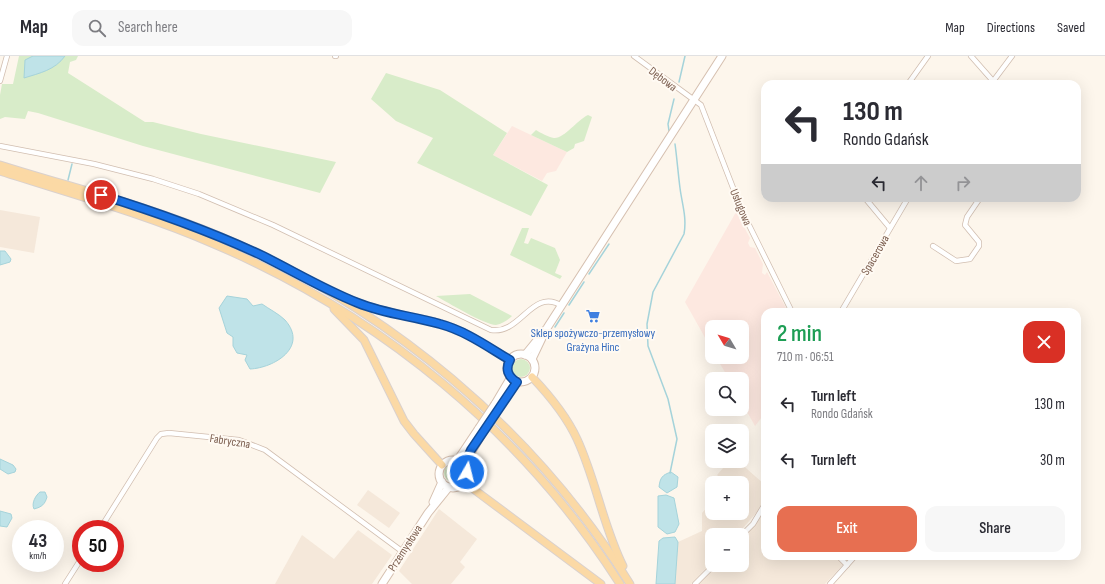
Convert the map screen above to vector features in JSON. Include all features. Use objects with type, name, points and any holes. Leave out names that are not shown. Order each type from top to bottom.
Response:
[{"type":"main road","points":[[528,357],[722,56]]},
{"type":"main road","points":[[0,165],[145,209],[187,224],[263,256],[357,309],[413,348],[451,378],[490,413],[555,481],[598,536],[630,584]]},
{"type":"main road","points":[[0,171],[112,206],[197,237],[272,271],[354,317],[424,368],[465,402],[502,436],[571,514],[620,584]]},
{"type":"main road","points":[[320,287],[374,309],[440,324],[459,331],[510,360]]},
{"type":"main road","points":[[318,296],[349,322],[364,340],[404,421],[442,465]]},
{"type":"main road","points":[[517,355],[528,357],[535,366],[532,377],[525,382],[514,380],[508,370],[510,360],[517,355]]},
{"type":"main road","points":[[532,377],[558,407],[578,440],[614,544],[624,568],[625,576]]},
{"type":"main road","points":[[460,463],[514,380]]},
{"type":"main road","points":[[449,460],[460,463],[467,472],[464,482],[459,486],[449,487],[442,482],[439,472],[442,465],[449,460]]},
{"type":"main road","name":"Przemysłowa","points":[[428,513],[442,482]]},
{"type":"main road","points":[[464,482],[601,584]]},
{"type":"main road","name":"Przemysłowa","points":[[382,584],[428,513],[449,487]]},
{"type":"street","points":[[0,81],[7,56]]},
{"type":"street","name":"Dębowa","points":[[634,56],[693,101]]},
{"type":"street","points":[[911,80],[928,56]]},
{"type":"street","points":[[971,56],[990,80]]},
{"type":"street","points":[[994,80],[1012,56]]},
{"type":"street","name":"Usługowa","points":[[693,101],[700,105],[742,211],[790,308]]},
{"type":"street","points":[[0,146],[94,164],[154,179],[199,194],[273,225],[491,330],[497,331],[508,328],[541,302],[554,301],[562,306]]},
{"type":"street","points":[[868,202],[890,228]]},
{"type":"street","name":"Spacerowa","points":[[843,308],[906,202]]},
{"type":"street","points":[[933,246],[956,262],[970,259],[980,242],[966,228],[965,220],[977,202]]},
{"type":"street","name":"Fabryczna","points":[[106,520],[161,434],[169,433],[239,440],[265,450],[403,552]]},
{"type":"street","points":[[749,528],[761,511]]},
{"type":"street","points":[[842,560],[847,565]]},
{"type":"street","points":[[830,584],[852,560]]},
{"type":"street","points":[[65,584],[73,572]]},
{"type":"street","points":[[695,584],[707,572]]},
{"type":"shaded area","points":[[512,126],[567,152],[556,171],[547,173],[542,181],[493,155]]},
{"type":"shaded area","points":[[0,210],[40,217],[34,253],[0,247]]},
{"type":"shaded area","points":[[736,212],[750,238],[748,243],[750,247],[755,248],[763,264],[762,273],[765,275],[767,272],[786,308],[761,308],[761,418],[755,426],[749,415],[749,372],[725,372],[720,364],[749,364],[749,320],[705,320],[705,338],[685,302]]},
{"type":"shaded area","points":[[723,468],[746,468],[761,481],[761,504],[757,512],[743,528],[705,528],[705,569],[691,584],[675,584],[678,542],[702,531],[702,513],[705,510],[705,520],[749,520],[749,476],[717,475]]},
{"type":"shaded area","points":[[368,490],[400,513],[389,528],[357,505]]},
{"type":"shaded area","points":[[439,509],[477,539],[460,562],[465,567],[451,584],[412,584],[399,571]]},
{"type":"shaded area","points":[[761,516],[761,560],[847,560],[825,584],[699,584],[711,572],[749,572],[749,531]]},
{"type":"shaded area","points":[[358,530],[392,555],[372,584],[275,584],[302,535],[334,559]]},
{"type":"green space","points":[[19,56],[78,56],[76,60],[70,62],[68,73],[145,122],[153,122],[201,134],[336,162],[320,193],[143,146],[38,113],[28,111],[25,119],[5,117],[0,119],[0,95],[2,84],[13,84]]},
{"type":"green space","points":[[386,73],[440,90],[507,133],[493,155],[548,185],[531,216],[417,163],[433,138],[396,121],[371,99]]},
{"type":"green space","points":[[588,115],[592,117],[584,141],[575,144],[574,148],[567,152],[531,135],[536,130],[549,137],[558,138]]},
{"type":"green space","points":[[522,228],[529,228],[524,243],[528,244],[531,238],[555,248],[560,260],[555,273],[562,276],[560,279],[510,255]]},
{"type":"green space","points":[[470,294],[512,316],[500,324],[491,324],[436,296]]},
{"type":"green space","points":[[521,359],[527,362],[530,368],[527,374],[521,377],[515,374],[512,368],[515,362]]},
{"type":"green space","points":[[453,464],[459,467],[462,473],[459,479],[453,482],[447,479],[444,473],[447,467]]},
{"type":"water","points":[[33,56],[65,56],[52,68],[24,78],[25,60]]},
{"type":"water","points":[[0,251],[5,251],[11,259],[10,262],[0,265]]},
{"type":"water","points":[[227,296],[247,299],[253,306],[262,304],[285,320],[291,330],[293,339],[291,347],[286,354],[269,365],[250,369],[245,360],[247,355],[237,353],[233,346],[233,337],[227,333],[219,308]]},
{"type":"water","points":[[0,459],[13,465],[16,469],[15,472],[8,474],[0,469]]},
{"type":"water","points":[[671,472],[678,477],[677,487],[667,493],[659,487],[659,484],[665,474]]},
{"type":"water","points":[[40,492],[45,492],[47,497],[41,506],[34,509],[34,502]]},
{"type":"water","points":[[666,495],[674,498],[679,524],[675,532],[667,534],[658,527],[658,496]]},
{"type":"water","points":[[0,511],[11,514],[12,518],[7,527],[0,526]]},
{"type":"water","points":[[675,537],[678,542],[675,584],[656,584],[659,541],[663,538]]},
{"type":"waterway","points":[[679,82],[685,56]]},
{"type":"waterway","points":[[669,131],[668,124],[674,99]]},
{"type":"waterway","points":[[670,473],[677,439],[668,399],[648,346],[647,324],[653,292],[684,234],[685,228],[685,216],[675,144]]},
{"type":"waterway","points":[[68,180],[72,164]]},
{"type":"waterway","points":[[589,274],[609,244]]},
{"type":"waterway","points":[[569,305],[584,282]]},
{"type":"waterway","points":[[555,327],[564,313]]},
{"type":"place","name":"Sklep spożywczo-przemysłowy Grażyna Hinc","points":[[593,316]]},
{"type":"route","points":[[101,195],[220,236],[263,256],[320,287],[359,304],[392,314],[440,324],[459,331],[510,360],[508,363],[509,374],[513,380],[517,382],[471,450],[464,465],[467,472]]}]
